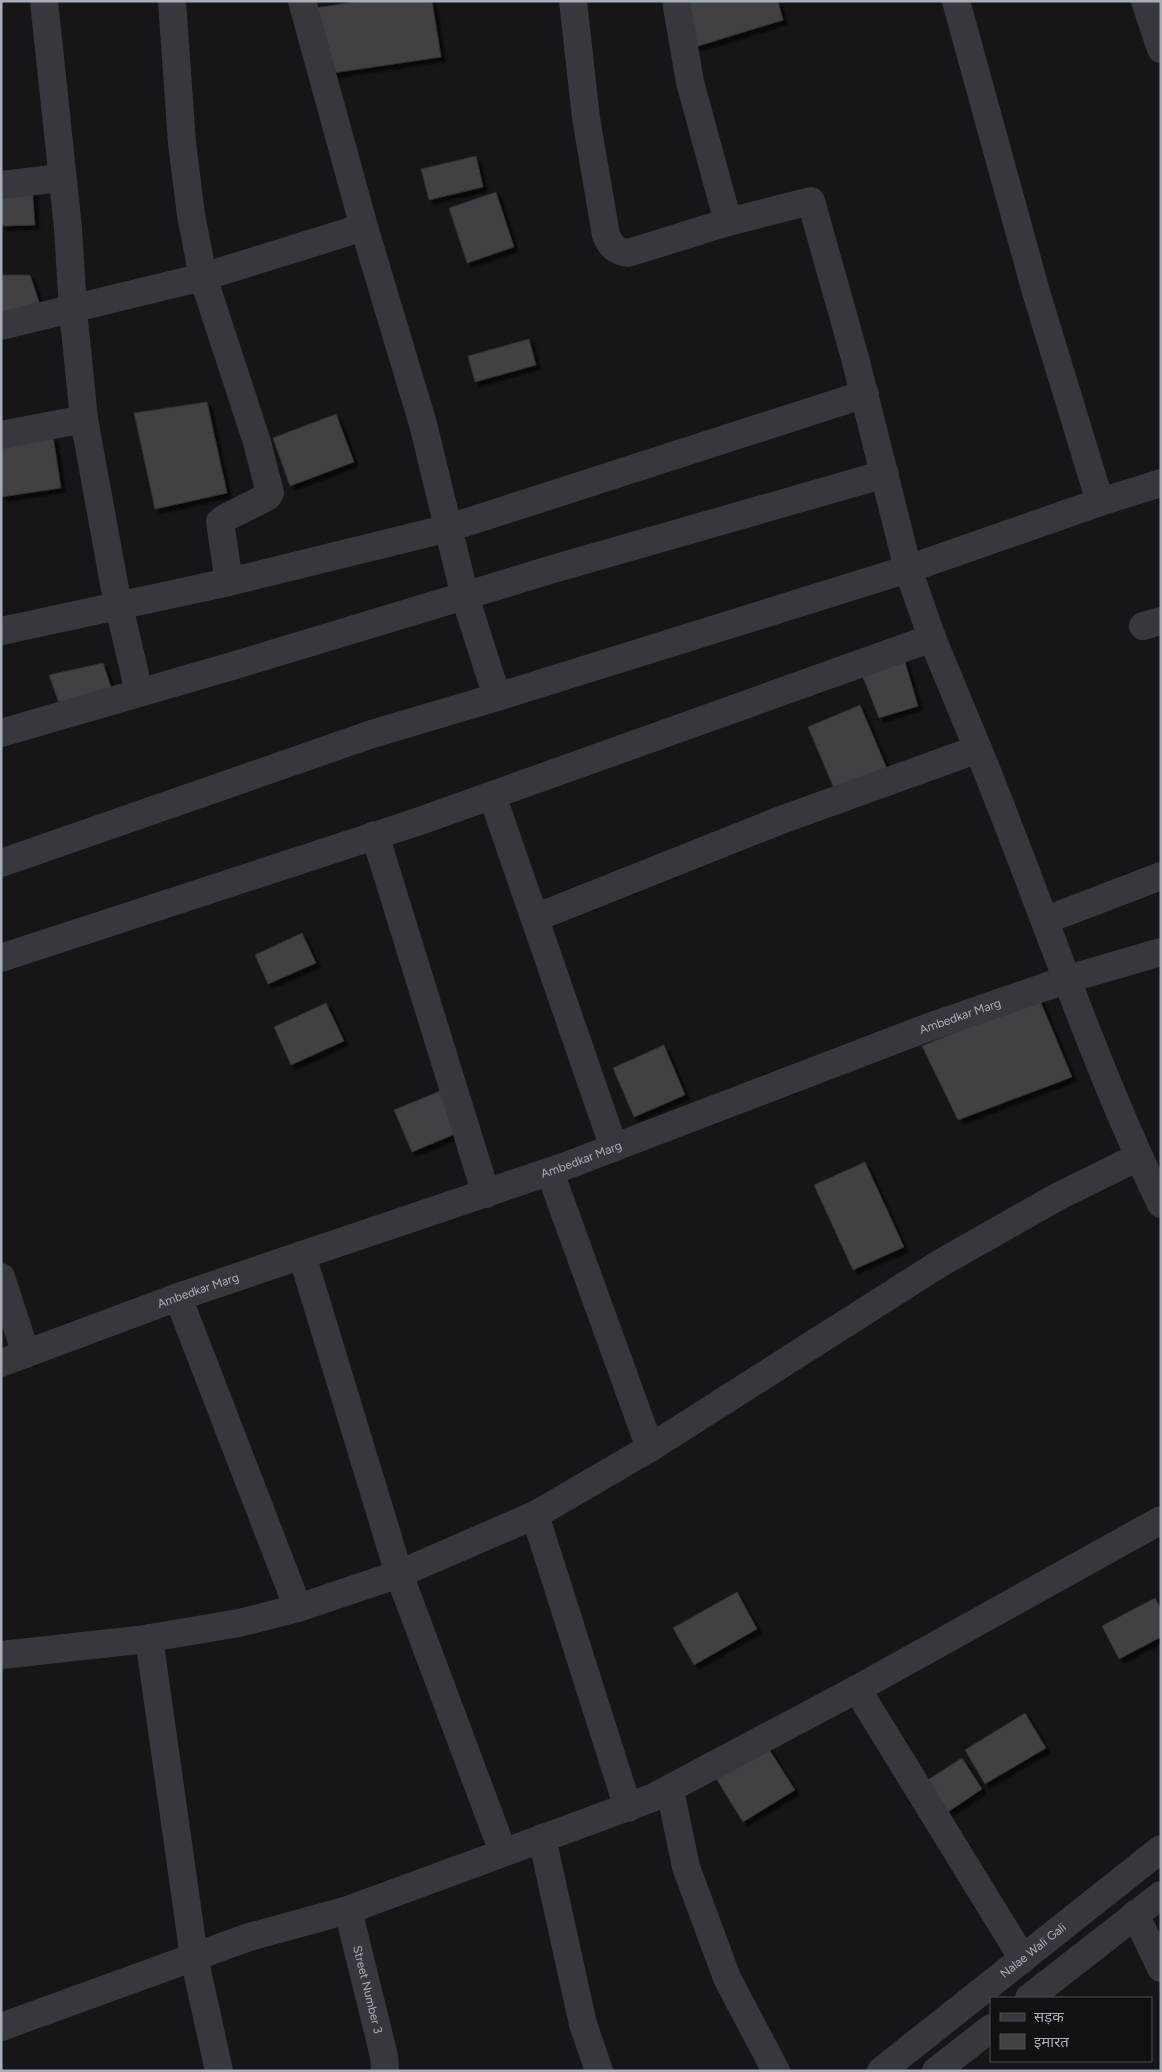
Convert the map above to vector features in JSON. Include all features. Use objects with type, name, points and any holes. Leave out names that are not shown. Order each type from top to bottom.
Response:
[{"type":"street","points":[[44,1],[68,228],[73,310],[84,419],[119,605],[139,692]]},
{"type":"street","points":[[172,1],[182,143],[190,216],[204,277],[257,442],[270,493],[267,497],[220,522],[229,582]]},
{"type":"street","points":[[302,1],[364,227],[423,424],[465,597],[497,697]]},
{"type":"street","points":[[572,1],[586,118],[606,236],[610,244],[617,251],[628,253],[728,222],[811,201],[865,394],[908,569],[932,638],[1046,920],[1090,1040],[1138,1157],[1161,1204]]},
{"type":"street","points":[[676,1],[690,82],[728,222]]},
{"type":"street","points":[[956,1],[1036,292],[1100,502]]},
{"type":"street","points":[[1145,1],[1161,49]]},
{"type":"street","points":[[1,185],[62,178]]},
{"type":"street","points":[[1,326],[204,277],[364,227]]},
{"type":"street","points":[[1,630],[229,582],[448,528],[865,394]]},
{"type":"street","points":[[1,435],[84,419]]},
{"type":"street","points":[[1,733],[465,597],[553,569],[884,474]]},
{"type":"street","points":[[1,862],[372,734],[908,569],[1100,502],[1161,483]]},
{"type":"street","points":[[1,958],[375,836],[932,638]]},
{"type":"street","points":[[535,918],[781,820],[978,749]]},
{"type":"street","points":[[492,795],[614,1148]]},
{"type":"street","points":[[375,836],[486,1194]]},
{"type":"street","points":[[1046,920],[1161,876]]},
{"type":"street","name":"Ambedkar Marg","points":[[1,1363],[178,1297],[550,1172],[929,1027],[1068,979],[1161,952]]},
{"type":"street","points":[[1,1655],[149,1638],[239,1623],[298,1608],[399,1574],[534,1515],[650,1448],[954,1254],[1057,1196],[1138,1157]]},
{"type":"street","points":[[550,1172],[650,1448]]},
{"type":"street","points":[[302,1256],[399,1574],[503,1852]]},
{"type":"street","points":[[1,1277],[26,1354]]},
{"type":"street","points":[[178,1297],[298,1608]]},
{"type":"street","points":[[534,1515],[628,1808]]},
{"type":"street","points":[[1,2027],[249,1937],[348,1910],[628,1808],[670,1790],[1161,1520]]},
{"type":"street","points":[[149,1638],[194,1957],[219,2071]]},
{"type":"street","points":[[857,1688],[1024,1959]]},
{"type":"street","points":[[670,1790],[686,1867],[727,1978],[776,2071]]},
{"type":"street","points":[[542,1838],[583,2024],[599,2071]]},
{"type":"street","name":"Nalae Wali Gali","points":[[881,2071],[1161,1849]]},
{"type":"street","points":[[1030,1997],[1161,1895]]},
{"type":"street","name":"Street Number 3","points":[[348,1910],[386,2071]]},
{"type":"street","points":[[1135,1914],[1161,1968]]},
{"type":"street","points":[[936,2071],[990,2029]]},
{"type":"building","points":[[359,1],[432,1],[441,57],[326,74],[316,8]]},
{"type":"building","points":[[682,1],[778,1],[783,20],[695,47]]},
{"type":"building","points":[[476,156],[483,187],[429,200],[421,169]]},
{"type":"building","points":[[32,186],[35,225],[1,226],[1,190]]},
{"type":"building","points":[[496,192],[514,247],[467,263],[449,208]]},
{"type":"building","points":[[1,275],[30,275],[42,311],[1,318]]},
{"type":"building","points":[[529,339],[536,365],[475,382],[468,356]]},
{"type":"building","points":[[207,402],[227,493],[155,509],[134,413]]},
{"type":"building","points":[[336,414],[354,462],[290,486],[273,438]]},
{"type":"building","points":[[53,436],[61,488],[1,497],[1,445]]},
{"type":"building","points":[[902,652],[918,706],[879,718],[861,672]]},
{"type":"building","points":[[103,663],[113,693],[62,712],[49,675]]},
{"type":"building","points":[[860,705],[888,771],[836,793],[808,727]]},
{"type":"building","points":[[302,933],[316,963],[268,984],[255,955]]},
{"type":"building","points":[[1039,998],[1072,1077],[958,1120],[922,1046]]},
{"type":"building","points":[[326,1003],[344,1041],[291,1065],[274,1027]]},
{"type":"building","points":[[664,1045],[685,1095],[634,1117],[613,1068]]},
{"type":"building","points":[[445,1089],[462,1131],[412,1152],[394,1110]]},
{"type":"building","points":[[865,1162],[904,1247],[853,1270],[814,1185]]},
{"type":"building","points":[[737,1592],[757,1629],[694,1665],[673,1628]]},
{"type":"building","points":[[1155,1598],[1161,1609],[1161,1637],[1119,1659],[1102,1626]]},
{"type":"building","points":[[1025,1713],[1046,1748],[985,1784],[965,1750]]},
{"type":"building","points":[[765,1743],[795,1790],[743,1822],[714,1775]]},
{"type":"building","points":[[962,1758],[982,1789],[945,1814],[923,1783]]}]
